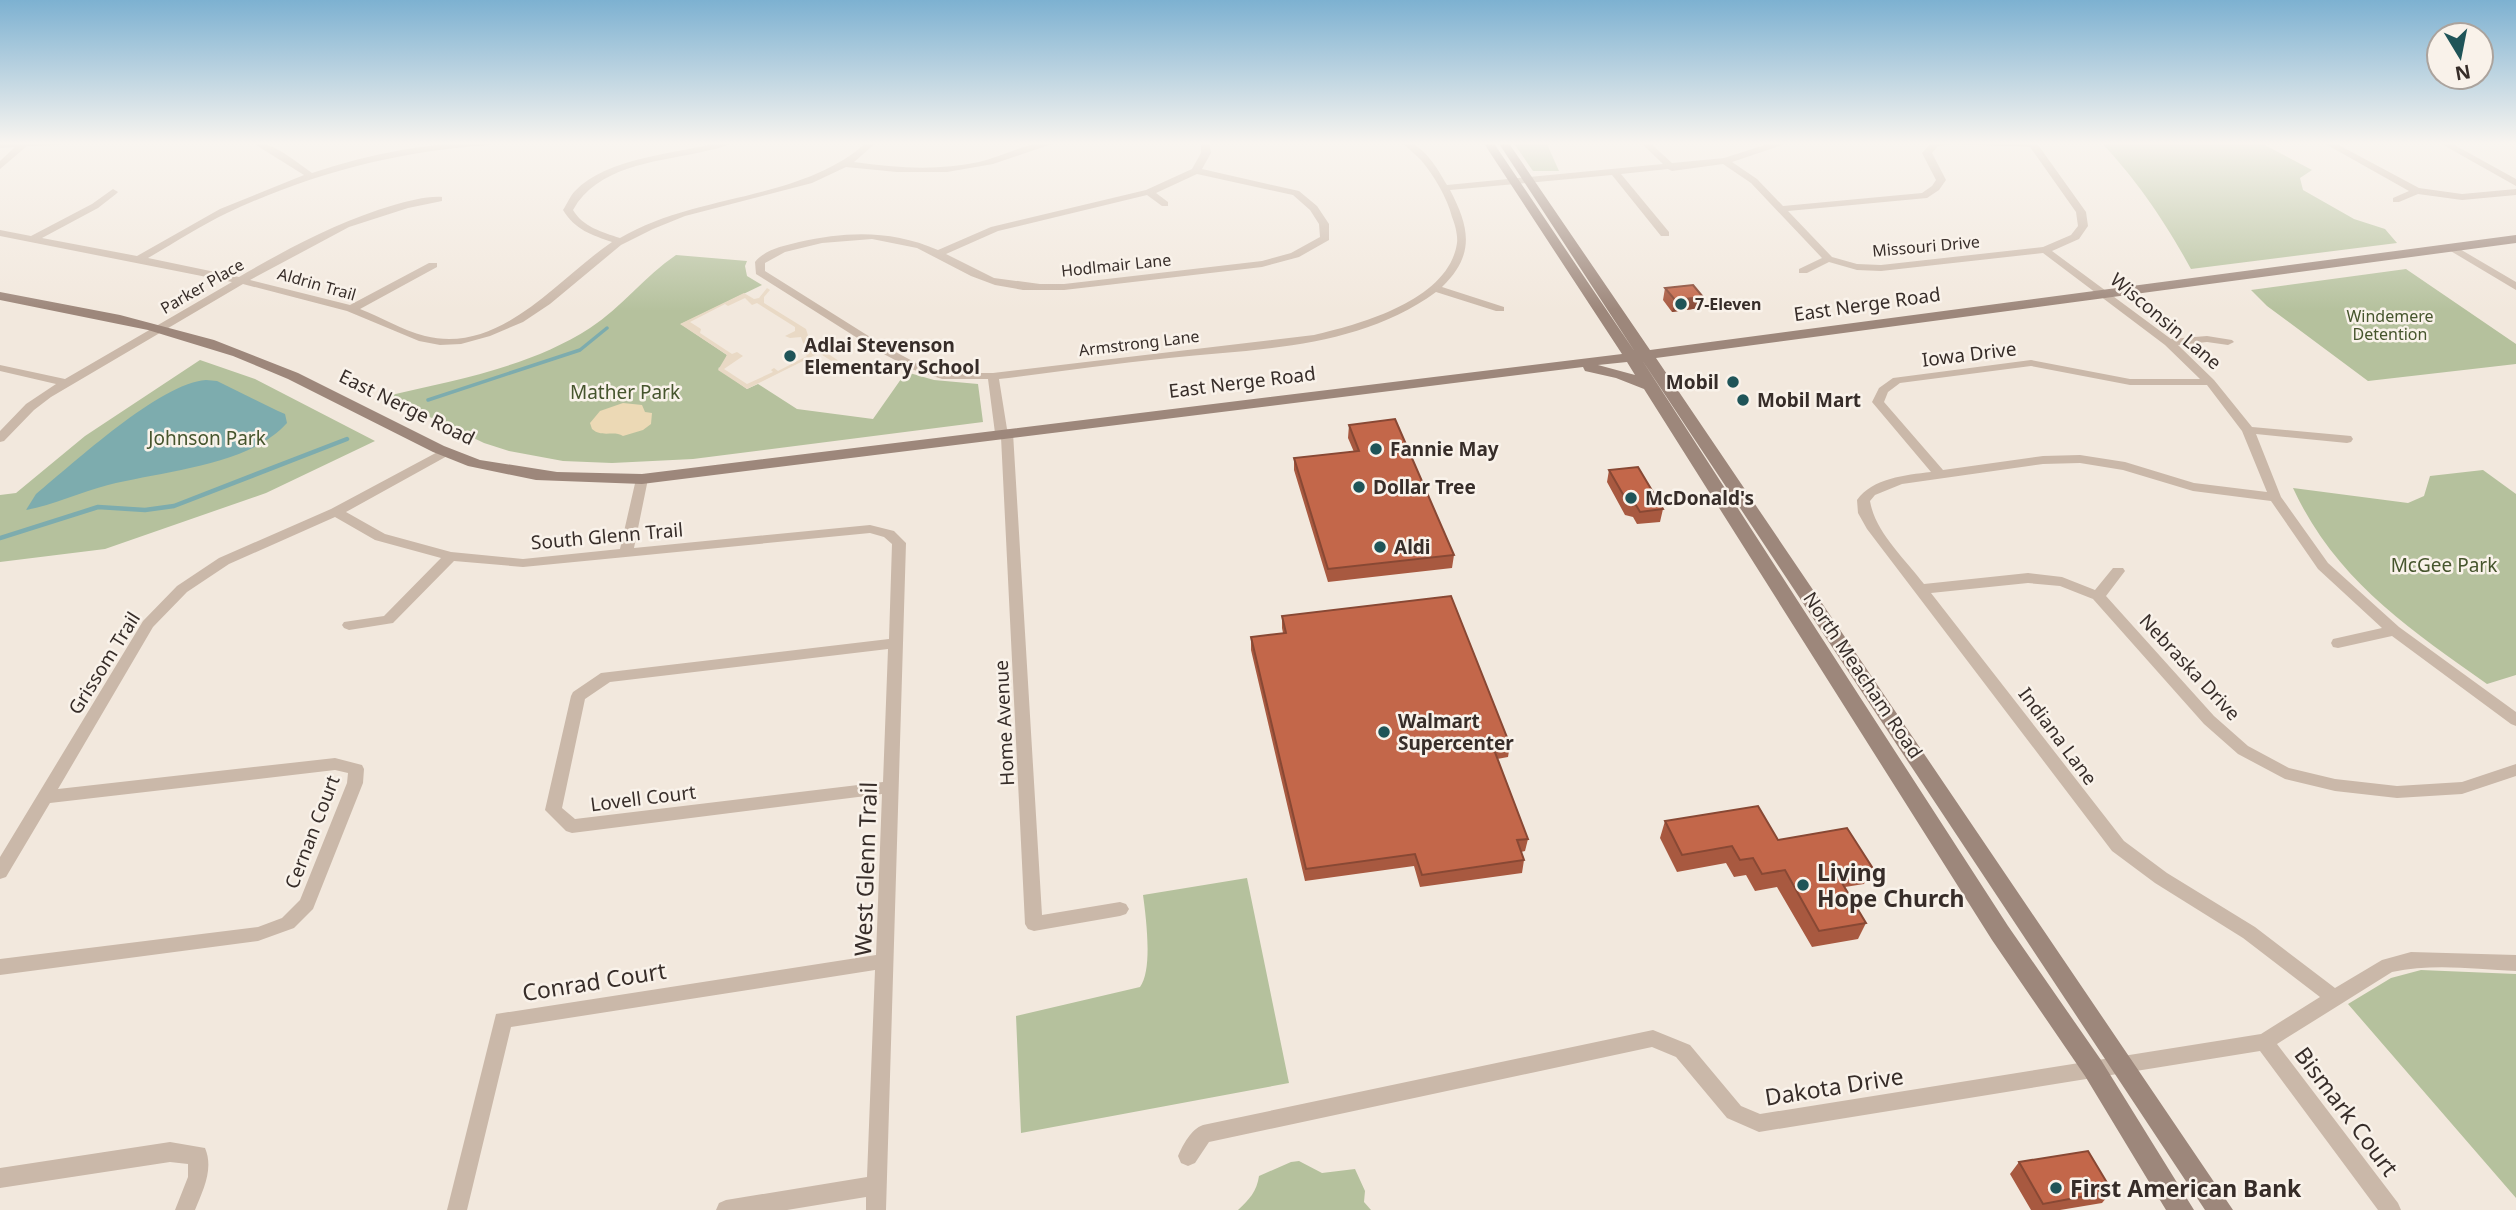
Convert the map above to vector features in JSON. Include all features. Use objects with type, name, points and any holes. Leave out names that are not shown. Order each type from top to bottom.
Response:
[{"type":"main road","name":"North Meacham Road","points":[[1533,198],[2124,1064],[2220,1210]]},
{"type":"main road","name":"East Nerge Road","points":[[0,296],[159,330],[237,352],[298,377],[445,452],[506,471],[567,479],[642,480],[1640,356],[2516,239]]},
{"type":"main road","name":"North Meacham Road","points":[[1640,356],[1649,386],[2000,933],[2093,1068],[2181,1210]]},
{"type":"main road","points":[[1565,365],[1609,370],[1649,386]]},
{"type":"street","points":[[32,239],[105,198]]},
{"type":"street","points":[[139,259],[220,213],[256,198]]},
{"type":"street","points":[[573,198],[568,210],[573,222],[587,230],[620,241]]},
{"type":"street","name":"Aldrin Trail","points":[[0,233],[243,280],[351,309],[422,339],[437,342],[457,341],[486,334],[517,322],[545,305],[620,241],[683,214],[739,198]]},
{"type":"street","points":[[938,254],[995,229],[1122,198]]},
{"type":"street","points":[[1158,198],[1165,204]]},
{"type":"street","name":"Hodlmair Lane","points":[[760,261],[772,253],[808,243],[856,236],[909,241],[938,254],[971,274],[999,284],[1064,287],[1289,259],[1308,251],[1325,238],[1324,224],[1314,208],[1303,198]]},
{"type":"street","name":"Armstrong Lane","points":[[760,261],[760,272],[776,283],[918,368],[942,376],[993,376],[1314,338],[1376,320],[1437,289],[1461,260],[1463,228],[1449,198]]},
{"type":"street","points":[[1636,198],[1665,234]]},
{"type":"street","points":[[1772,198],[1828,259],[1804,271]]},
{"type":"street","points":[[1783,209],[1897,198]]},
{"type":"street","points":[[2045,250],[2075,237],[2083,226],[2081,212],[2071,198]]},
{"type":"street","name":"Parker Place","points":[[0,438],[30,407],[66,383],[316,236],[367,215],[439,199]]},
{"type":"street","points":[[2453,248],[2516,287]]},
{"type":"street","name":"Missouri Drive","points":[[1828,259],[1857,267],[1881,268],[2045,250]]},
{"type":"street","name":"Wisconsin Lane","points":[[2045,250],[2169,343],[2210,382],[2248,430],[2275,497],[2323,566],[2394,631],[2516,720]]},
{"type":"street","points":[[351,309],[433,265]]},
{"type":"street","points":[[1437,289],[1500,309]]},
{"type":"street","points":[[2169,343],[2207,340],[2228,342]]},
{"type":"street","name":"Iowa Drive","points":[[1940,474],[1878,402],[1883,390],[1897,380],[2031,363],[2130,383],[2210,382]]},
{"type":"street","points":[[0,368],[66,383]]},
{"type":"street","name":"Home Avenue","points":[[993,376],[1004,433],[1034,924],[1120,909]]},
{"type":"street","points":[[2248,430],[2347,439]]},
{"type":"street","name":"Grissom Trail","points":[[0,872],[148,624],[182,589],[224,561],[336,512],[445,452]]},
{"type":"street","points":[[1940,474],[2043,460],[2080,459],[2125,466],[2193,487],[2275,497]]},
{"type":"street","name":"Indiana Lane","points":[[1940,474],[1883,485],[1870,492],[1863,500],[1865,513],[1872,526],[2118,846],[2136,862],[2183,894],[2236,923],[2336,999]]},
{"type":"street","points":[[626,554],[642,480]]},
{"type":"street","name":"South Glenn Trail","points":[[336,512],[380,537],[451,555],[523,563],[870,529],[889,534]]},
{"type":"street","name":"West Glenn Trail","points":[[876,1210],[900,543],[889,534]]},
{"type":"street","points":[[349,625],[388,620],[451,555]]},
{"type":"street","points":[[2098,596],[2118,571]]},
{"type":"street","name":"Nebraska Drive","points":[[1920,589],[2028,578],[2062,582],[2098,596],[2209,720],[2243,750],[2286,773],[2335,785],[2397,792],[2462,788],[2516,770]]},
{"type":"street","points":[[2338,643],[2394,631]]},
{"type":"street","name":"Lovell Court","points":[[891,787],[572,826],[553,810],[579,696],[606,677],[896,643]]},
{"type":"street","name":"Cernan Court","points":[[0,967],[258,934],[288,923],[307,904],[355,783],[356,769],[335,764],[46,797]]},
{"type":"street","name":"Dakota Drive","points":[[1188,1156],[1203,1134],[1653,1038],[1683,1051],[1734,1112],[1759,1123],[2263,1042],[2388,965],[2411,960],[2516,963]]},
{"type":"street","name":"Conrad Court","points":[[457,1210],[503,1020],[885,961]]},
{"type":"street","name":"Bismark Court","points":[[2263,1042],[2391,1210]]},
{"type":"street","points":[[0,1178],[170,1152],[198,1155],[198,1177],[185,1210]]},
{"type":"street","points":[[726,1210],[877,1185]]},
{"type":"green space","points":[[2147,198],[2318,198],[2354,219],[2385,229],[2397,243],[2191,269]]},
{"type":"green space","name":"Mather Park","points":[[676,255],[747,261],[747,276],[762,285],[681,324],[727,355],[722,367],[718,368],[747,389],[758,384],[797,409],[873,419],[906,372],[934,380],[978,384],[983,422],[693,459],[612,463],[563,461],[509,451],[484,443],[413,409],[405,408],[407,406],[387,396],[491,371],[543,353],[602,320]]},
{"type":"green space","name":"Windemere Detention","points":[[2406,269],[2516,344],[2516,364],[2368,381],[2267,306],[2251,290]]},
{"type":"green space","name":"Johnson Park","points":[[200,360],[255,379],[375,441],[266,493],[105,549],[0,562],[0,495],[16,493],[85,436]]},
{"type":"green space","name":"McGee Park","points":[[2483,470],[2516,494],[2516,675],[2487,684],[2429,643],[2376,599],[2352,575],[2310,520],[2293,488],[2408,503],[2424,496],[2430,476]]},
{"type":"green space","points":[[1247,878],[1289,1083],[1021,1133],[1016,1016],[1140,987],[1144,979],[1147,956],[1143,895]]},
{"type":"green space","points":[[2421,970],[2516,974],[2516,1198],[2348,1004],[2391,978]]},
{"type":"green space","points":[[1299,1161],[1322,1173],[1355,1169],[1365,1191],[1364,1202],[1371,1210],[1238,1210],[1252,1195],[1259,1176]]},
{"type":"sand","points":[[623,403],[642,405],[645,412],[652,413],[651,424],[643,430],[623,436],[600,433],[592,429],[590,423],[600,411]]},
{"type":"shaded area","points":[[767,288],[770,290],[764,297],[764,303],[806,329],[810,342],[839,361],[841,367],[819,353],[747,389],[718,370],[727,355],[680,324],[744,293],[754,299],[759,298]],"holes":[[[745,298],[752,305],[757,303],[795,327],[795,331],[785,336],[801,337],[803,343],[812,350],[805,354],[807,356],[778,371],[774,368],[771,370],[773,372],[747,384],[724,369],[743,356],[737,352],[732,354],[700,333],[701,329],[690,322],[725,304],[728,306]]]},
{"type":"water","points":[[217,381],[285,414],[287,423],[271,437],[228,458],[108,485],[26,510],[36,494],[118,426],[165,395],[187,384]]},
{"type":"building","points":[[1693,285],[1703,297],[1675,300],[1665,288]]},
{"type":"building","points":[[1395,419],[1454,555],[1328,569],[1294,458],[1359,451],[1349,425]]},
{"type":"building","points":[[1638,467],[1663,509],[1640,512],[1636,505],[1628,503],[1609,470]]},
{"type":"building","name":"Walmart Supercenter","points":[[1451,596],[1510,745],[1493,747],[1528,839],[1517,840],[1524,860],[1422,875],[1415,854],[1306,869],[1251,637],[1286,633],[1282,616]]},
{"type":"building","name":"Living Hope Church","points":[[1758,806],[1778,840],[1847,828],[1872,867],[1836,873],[1866,923],[1819,931],[1785,870],[1762,874],[1753,858],[1740,860],[1732,846],[1682,855],[1665,821]]},
{"type":"building","name":"First American Bank","points":[[2088,1151],[2112,1191],[2043,1204],[2019,1162]]},
{"type":"waterway","points":[[428,400],[580,350],[607,328]]},
{"type":"waterway","points":[[0,538],[98,507],[145,510],[174,506],[347,439]]},
{"type":"place","name":"7-Eleven","points":[[1681,304]]},
{"type":"place","name":"Adlai Stevenson Elementary School","points":[[790,356]]},
{"type":"place","name":"Mobil","points":[[1733,382]]},
{"type":"place","name":"Mobil Mart","points":[[1743,400]]},
{"type":"place","name":"Fannie May","points":[[1376,449]]},
{"type":"place","name":"Dollar Tree","points":[[1359,487]]},
{"type":"place","name":"McDonald's","points":[[1631,498]]},
{"type":"place","name":"Aldi","points":[[1380,547]]},
{"type":"place","name":"Walmart Supercenter","points":[[1384,732]]},
{"type":"place","name":"Living Hope Church","points":[[1803,885]]},
{"type":"place","name":"First American Bank","points":[[2056,1188]]}]
